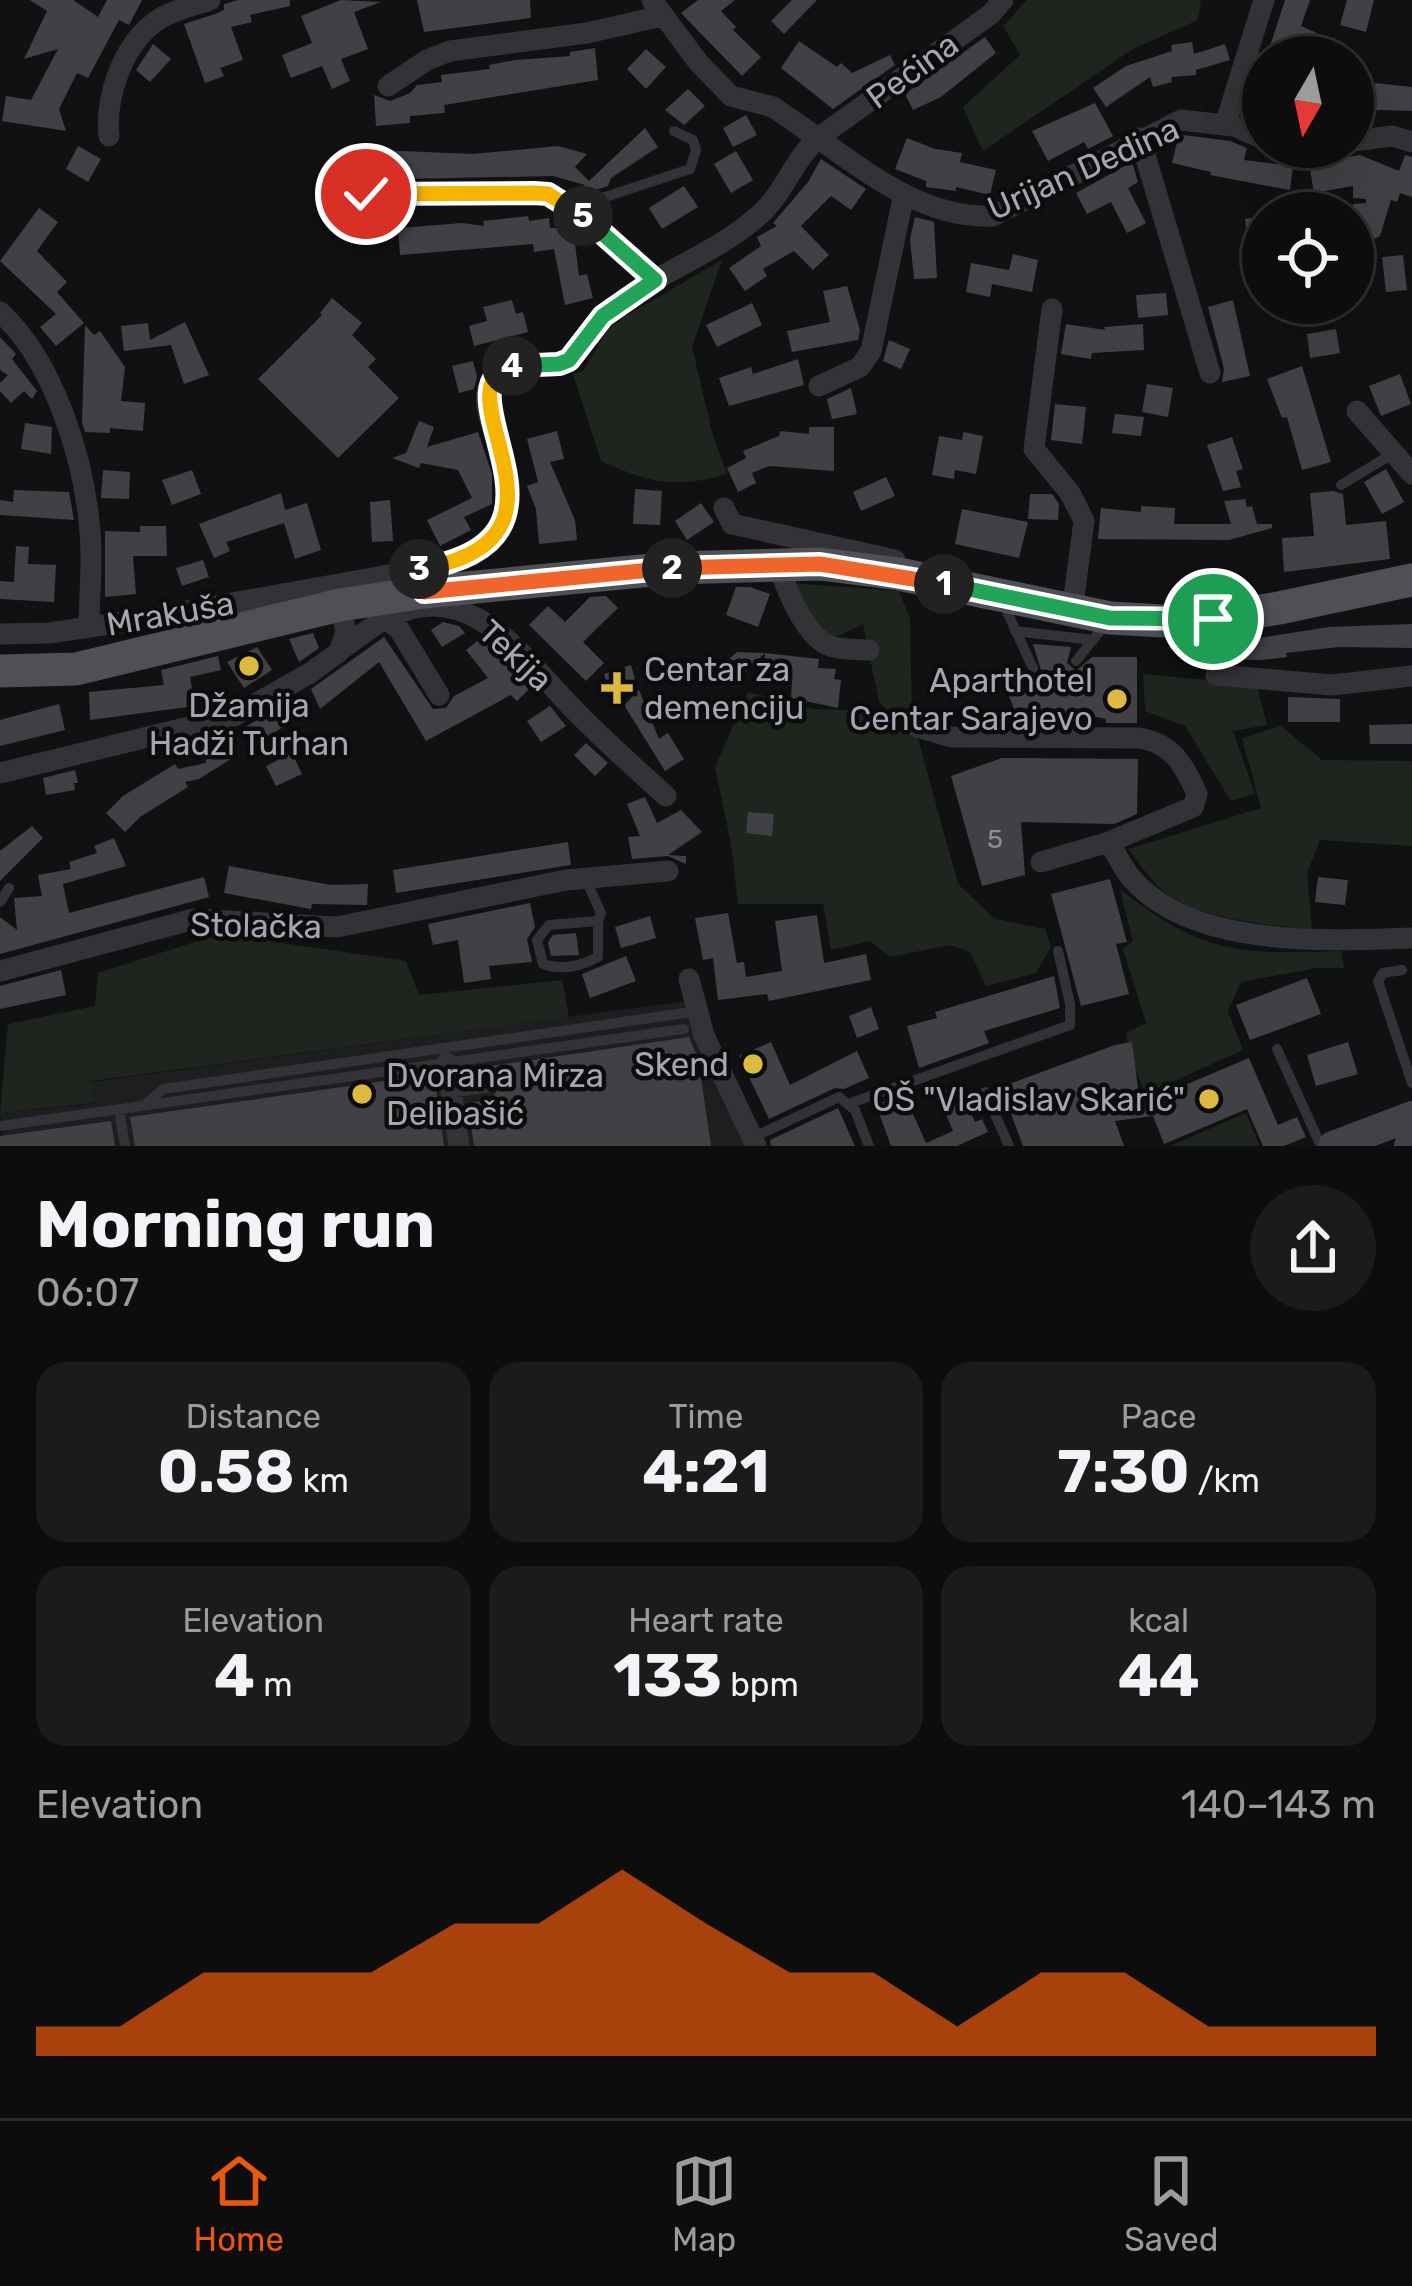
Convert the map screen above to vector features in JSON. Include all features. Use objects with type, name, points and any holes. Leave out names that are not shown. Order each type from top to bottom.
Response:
[{"type":"main road","points":[[9,672],[76,669],[340,605],[421,580],[820,564],[938,582],[1072,611],[1102,629],[1213,619],[1412,580]]},
{"type":"main road","points":[[1333,1146],[1412,1116]]},
{"type":"street","points":[[110,136],[106,111],[132,49],[155,21],[210,0]]},
{"type":"street","name":"Pećina","points":[[655,280],[759,217],[800,154],[992,14],[1003,0]]},
{"type":"street","points":[[1225,125],[1264,0]]},
{"type":"street","points":[[388,86],[450,51],[586,33],[657,8]]},
{"type":"street","name":"Urijan Dedina","points":[[657,8],[731,96],[773,107],[904,194],[949,213],[993,216],[1181,120],[1242,131]]},
{"type":"street","points":[[1374,138],[1391,136],[1412,142]]},
{"type":"street","points":[[1140,138],[1210,374]]},
{"type":"street","points":[[366,194],[548,194],[572,208],[655,280]]},
{"type":"street","points":[[819,386],[860,367],[871,351],[904,194]]},
{"type":"street","name":"Mrakuša","points":[[0,312],[40,361],[78,468],[91,534],[89,627],[421,580],[464,557],[503,523],[509,500],[508,477],[487,393],[495,375],[518,365],[569,360],[603,316],[655,280]]},
{"type":"street","points":[[1052,309],[1034,448],[1079,505],[1084,521],[1072,611]]},
{"type":"street","points":[[1357,411],[1412,474]]},
{"type":"street","points":[[724,508],[732,524],[902,561],[938,582]]},
{"type":"street","points":[[779,565],[820,641],[869,650]]},
{"type":"street","points":[[339,652],[346,632],[340,605]]},
{"type":"street","name":"Tekija","points":[[0,773],[234,716],[310,673],[385,619],[434,608],[468,612],[488,621],[579,716],[666,796]]},
{"type":"street","points":[[385,619],[399,628],[439,695]]},
{"type":"street","points":[[9,672],[10,634],[89,627]]},
{"type":"street","points":[[1216,675],[1332,685],[1412,676]]},
{"type":"street","points":[[917,727],[951,736],[1140,738],[1169,748],[1194,787],[1197,802],[1182,814],[1041,862]]},
{"type":"street","points":[[1109,842],[1130,876],[1162,904],[1208,924],[1262,936],[1412,938]]},
{"type":"street","name":"Stolačka","points":[[0,971],[194,919],[337,927],[585,878],[668,871]]},
{"type":"street","points":[[688,979],[691,1020],[704,1035],[754,1142]]},
{"type":"street","points":[[447,1063],[459,1146]]},
{"type":"street","points":[[451,1087],[487,1082]]},
{"type":"lane","points":[[572,208],[690,169],[696,150],[693,140],[674,131]]},
{"type":"lane","points":[[1341,485],[1392,454]]},
{"type":"lane","points":[[1000,598],[1033,668]]},
{"type":"lane","points":[[1015,631],[1102,629]]},
{"type":"lane","points":[[1076,661],[1102,629]]},
{"type":"lane","points":[[585,878],[602,914],[598,957],[555,968],[543,964],[538,940],[549,925],[598,921]]},
{"type":"lane","points":[[0,902],[9,888]]},
{"type":"lane","points":[[754,1142],[832,1097],[851,1103],[1070,1025],[1058,951]]},
{"type":"lane","points":[[1402,970],[1383,973],[1378,980],[1412,1083]]},
{"type":"lane","points":[[0,1126],[447,1063],[691,1020]]},
{"type":"lane","points":[[145,1106],[163,1089],[691,1020]]},
{"type":"lane","points":[[1277,1049],[1321,1146]]},
{"type":"lane","points":[[985,1092],[1009,1146]]},
{"type":"lane","points":[[851,1103],[869,1146]]},
{"type":"lane","points":[[119,1109],[125,1146]]},
{"type":"shaded area","points":[[1027,0],[1201,0],[1198,20],[1133,49],[983,151],[963,107],[1020,55],[1003,26]]},
{"type":"shaded area","points":[[722,260],[692,347],[727,474],[663,481],[601,461],[573,374],[583,371],[608,330],[622,318]]},
{"type":"shaded area","points":[[790,583],[899,591],[910,619],[912,717],[958,884],[995,919],[1045,929],[1051,947],[1036,973],[986,986],[970,952],[950,945],[890,957],[870,941],[831,950],[823,904],[738,904],[715,767],[748,692],[814,709],[887,711],[879,702],[863,624],[836,637],[810,627]]},
{"type":"shaded area","points":[[1143,674],[1257,685],[1267,725],[1233,731],[1255,794],[1231,801],[1185,726],[1145,711]]},
{"type":"shaded area","points":[[1281,726],[1322,760],[1412,761],[1412,846],[1320,840],[1307,873],[1312,929],[1230,918],[1189,906],[1158,886],[1128,849],[1261,808],[1242,738]]},
{"type":"shaded area","points":[[1120,889],[1174,927],[1199,938],[1249,950],[1341,951],[1344,968],[1317,968],[1241,982],[1228,1011],[1243,1050],[1145,1094],[1126,1033],[1146,1023],[1123,949],[1133,941]]},
{"type":"shaded area","points":[[220,934],[406,961],[419,995],[562,980],[569,1017],[91,1081],[93,1103],[0,1113],[8,1024],[95,1006],[98,973]]},
{"type":"shaded area","points":[[686,1001],[749,1146],[4,1146],[0,1113],[92,1104],[90,1082]]},
{"type":"shaded area","points":[[1246,1113],[1260,1146],[1170,1146]]},
{"type":"building","points":[[30,0],[73,0],[98,17],[107,0],[142,0],[129,25],[119,20],[88,78],[77,73],[59,109],[66,131],[2,121],[6,96],[31,100],[58,49],[24,59],[47,11]]},
{"type":"building","points":[[238,0],[290,0],[290,6],[250,15],[252,22],[231,27],[243,60],[220,68],[224,76],[205,83],[184,24]]},
{"type":"building","points":[[341,0],[381,2],[354,12],[368,49],[341,59],[350,81],[332,89],[322,66],[291,78],[282,55],[312,43],[301,16]]},
{"type":"building","points":[[417,0],[530,0],[531,18],[424,32]]},
{"type":"building","points":[[698,0],[735,0],[721,11],[761,57],[742,76],[681,13]]},
{"type":"building","points":[[792,0],[817,0],[784,34],[771,21]]},
{"type":"building","points":[[1285,0],[1310,0],[1301,26],[1316,36],[1273,36]]},
{"type":"building","points":[[1347,0],[1374,0],[1366,32],[1340,25]]},
{"type":"building","points":[[985,37],[996,53],[941,97],[913,110],[905,94]]},
{"type":"building","points":[[799,41],[852,73],[890,55],[895,65],[833,109],[781,68]]},
{"type":"building","points":[[1192,42],[1194,54],[1225,44],[1230,60],[1153,87],[1150,77],[1106,107],[1093,88],[1126,66],[1172,51],[1171,45]]},
{"type":"building","points":[[153,44],[171,59],[150,82],[136,70]]},
{"type":"building","points":[[595,48],[598,80],[444,105],[445,113],[376,126],[374,95],[390,101],[417,85],[442,82],[441,75]]},
{"type":"building","points":[[646,49],[666,67],[646,89],[627,69]]},
{"type":"building","points":[[1375,83],[1412,87],[1412,111],[1374,110]]},
{"type":"building","points":[[688,89],[705,106],[684,125],[665,110]]},
{"type":"building","points":[[1095,103],[1113,136],[1088,149],[1084,142],[1048,161],[1032,131]]},
{"type":"building","points":[[746,115],[757,135],[733,147],[723,128]]},
{"type":"building","points":[[645,128],[658,147],[611,178],[608,186],[587,193],[585,185],[553,176],[354,180],[354,149],[473,154],[558,146],[587,154],[575,167],[589,181]]},
{"type":"building","points":[[1184,135],[1242,146],[1242,168],[1293,168],[1290,190],[1172,163],[1178,138]]},
{"type":"building","points":[[907,138],[962,153],[960,162],[996,170],[990,195],[956,187],[956,191],[926,187],[926,181],[895,169]]},
{"type":"building","points":[[78,146],[101,159],[88,182],[66,169]]},
{"type":"building","points":[[736,151],[753,180],[731,193],[714,164]]},
{"type":"building","points":[[1405,155],[1412,157],[1412,197],[1400,193],[1397,202],[1391,200],[1380,236],[1374,239],[1374,192],[1353,192],[1353,186],[1314,192],[1310,168],[1374,168],[1374,161],[1399,171]]},
{"type":"building","points":[[821,159],[866,189],[851,210],[831,196],[801,226],[829,255],[813,270],[794,251],[763,269],[767,276],[745,291],[729,268],[761,246],[757,237],[777,226],[773,223]]},
{"type":"building","points":[[1132,162],[1138,182],[1128,188],[1146,223],[1127,233],[1111,202],[1087,214],[1076,193]]},
{"type":"building","points":[[684,186],[698,207],[662,229],[649,208]]},
{"type":"building","points":[[39,208],[58,222],[37,251],[67,282],[57,292],[84,323],[56,346],[40,327],[56,314],[0,261]]},
{"type":"building","points":[[528,216],[529,221],[549,218],[550,228],[573,228],[579,276],[587,274],[593,298],[565,305],[554,249],[534,252],[533,244],[400,255],[398,228],[484,226],[483,221]]},
{"type":"building","points":[[915,217],[934,222],[937,278],[914,279],[910,239]]},
{"type":"building","points":[[1013,254],[1038,260],[1032,292],[992,284],[990,297],[966,292],[971,263],[1009,270]]},
{"type":"building","points":[[1403,255],[1407,290],[1386,292],[1382,257]]},
{"type":"building","points":[[847,286],[860,330],[858,340],[792,352],[787,331],[830,322],[823,291]]},
{"type":"building","points":[[1166,293],[1168,315],[1138,318],[1136,295]]},
{"type":"building","points":[[332,298],[362,323],[352,335],[376,359],[368,367],[399,398],[338,458],[258,379],[322,315]]},
{"type":"building","points":[[512,300],[516,314],[523,312],[528,332],[474,346],[469,326],[487,321],[483,307]]},
{"type":"building","points":[[1233,300],[1250,376],[1222,382],[1224,369],[1208,307]]},
{"type":"building","points":[[752,303],[762,325],[717,347],[706,325]]},
{"type":"building","points":[[185,322],[209,375],[184,384],[171,345],[124,351],[121,326],[148,323],[150,340]]},
{"type":"building","points":[[1066,324],[1105,330],[1143,324],[1144,350],[1092,353],[1091,359],[1061,354]]},
{"type":"building","points":[[85,325],[94,335],[100,331],[125,367],[121,401],[145,403],[143,431],[85,432]]},
{"type":"building","points":[[1336,329],[1340,353],[1310,358],[1307,334]]},
{"type":"building","points":[[0,337],[37,391],[32,399],[24,391],[11,403],[0,391],[8,375],[0,370]]},
{"type":"building","points":[[889,340],[910,349],[901,369],[883,361]]},
{"type":"building","points":[[798,359],[804,385],[729,406],[719,378],[751,367],[753,374]]},
{"type":"building","points":[[473,361],[474,389],[459,393],[452,366]]},
{"type":"building","points":[[1302,366],[1331,462],[1302,470],[1287,417],[1282,418],[1267,379]]},
{"type":"building","points":[[1400,374],[1411,404],[1381,416],[1369,386]]},
{"type":"building","points":[[1147,384],[1173,388],[1168,417],[1142,412]]},
{"type":"building","points":[[851,388],[857,414],[832,419],[827,399]]},
{"type":"building","points":[[1055,404],[1086,407],[1082,444],[1051,440]]},
{"type":"building","points":[[1115,414],[1144,417],[1141,436],[1112,433]]},
{"type":"building","points":[[419,421],[434,427],[427,447],[478,432],[492,474],[492,504],[464,517],[471,530],[440,546],[427,520],[472,498],[458,470],[421,463],[419,468],[392,458],[406,453]]},
{"type":"building","points":[[25,423],[52,427],[51,454],[21,449]]},
{"type":"building","points":[[809,427],[834,427],[834,471],[769,466],[752,473],[756,483],[738,492],[727,468],[746,458],[743,451],[779,436],[780,431],[809,434]]},
{"type":"building","points":[[557,431],[564,459],[550,462],[575,520],[577,540],[539,544],[536,509],[527,486],[538,482],[527,439]]},
{"type":"building","points":[[963,432],[983,436],[976,474],[955,470],[954,479],[932,475],[939,436],[962,440]]},
{"type":"building","points":[[1232,437],[1243,469],[1236,471],[1241,487],[1223,491],[1207,445]]},
{"type":"building","points":[[1386,469],[1404,502],[1382,514],[1364,482]]},
{"type":"building","points":[[103,470],[130,472],[129,499],[101,498]]},
{"type":"building","points":[[192,470],[201,494],[172,505],[162,480]]},
{"type":"building","points":[[886,477],[895,496],[861,511],[853,492]]},
{"type":"building","points":[[635,489],[662,491],[660,525],[633,524]]},
{"type":"building","points":[[14,490],[69,492],[74,520],[0,515],[0,500],[13,502]]},
{"type":"building","points":[[281,493],[285,510],[307,503],[321,550],[295,559],[284,523],[226,542],[230,551],[214,558],[199,524]]},
{"type":"building","points":[[1310,493],[1343,494],[1346,525],[1386,521],[1390,559],[1284,572],[1282,538],[1314,536]]},
{"type":"building","points":[[1030,494],[1052,494],[1059,504],[1058,520],[1028,519]]},
{"type":"building","points":[[1245,499],[1257,524],[1272,524],[1272,528],[1229,540],[1098,539],[1101,508],[1141,512],[1141,506],[1175,508],[1174,524],[1231,524],[1224,501]]},
{"type":"building","points":[[390,500],[393,541],[372,542],[370,502]]},
{"type":"building","points":[[701,503],[714,522],[687,540],[675,521]]},
{"type":"building","points":[[962,509],[1028,522],[1019,558],[955,544]]},
{"type":"building","points":[[140,526],[166,526],[167,556],[133,556],[136,594],[105,597],[105,531],[140,532]]},
{"type":"building","points":[[16,546],[29,547],[28,564],[56,565],[54,602],[0,599],[0,581],[14,582]]},
{"type":"building","points":[[203,560],[209,577],[182,586],[176,568]]},
{"type":"building","points":[[736,587],[770,594],[758,627],[726,615]]},
{"type":"building","points":[[606,596],[618,608],[583,642],[604,663],[586,681],[529,625],[548,606],[565,622],[590,597]]},
{"type":"building","points":[[443,622],[465,633],[442,647],[431,630]]},
{"type":"building","points":[[1412,624],[1412,648],[1339,647],[1260,660],[1202,659],[1202,640]]},
{"type":"building","points":[[313,633],[319,648],[299,662],[289,639]]},
{"type":"building","points":[[384,637],[433,709],[446,708],[454,696],[488,678],[466,650],[481,638],[532,686],[517,701],[511,695],[426,741],[379,662],[320,709],[311,689]]},
{"type":"building","points":[[1033,644],[1071,647],[1067,663],[1076,671],[1092,657],[1137,657],[1137,723],[1106,723],[1092,716],[1033,716],[1033,706],[1016,713],[1005,687],[1042,673]]},
{"type":"building","name":"Džamija Hadži Turhan","points":[[257,647],[272,670],[244,688],[227,662]]},
{"type":"building","points":[[737,652],[765,653],[742,676],[727,661]]},
{"type":"building","points":[[765,653],[819,659],[818,668],[836,669],[834,679],[841,680],[838,708],[791,698],[792,683],[763,682]]},
{"type":"building","points":[[218,656],[221,670],[190,677],[195,706],[90,720],[89,692],[164,685],[161,670]]},
{"type":"building","points":[[631,665],[635,679],[611,695],[604,674]]},
{"type":"building","points":[[639,690],[659,739],[668,733],[684,759],[665,771],[624,705]]},
{"type":"building","points":[[1288,697],[1340,699],[1340,722],[1288,722]]},
{"type":"building","points":[[292,701],[301,716],[254,745],[243,728]]},
{"type":"building","points":[[59,704],[65,730],[0,746],[0,720]]},
{"type":"building","points":[[550,706],[566,726],[541,742],[527,721]]},
{"type":"building","points":[[1412,724],[1412,744],[1370,744],[1369,725]]},
{"type":"building","points":[[229,734],[234,757],[199,779],[185,782],[188,787],[125,832],[106,813],[123,796],[175,764],[178,769],[206,763],[204,748]]},
{"type":"building","points":[[586,743],[608,763],[595,776],[574,755]]},
{"type":"building","points":[[292,753],[302,774],[276,786],[266,766]]},
{"type":"building","points":[[1002,758],[1138,759],[1137,814],[1114,824],[1021,822],[1025,875],[982,886],[951,776]]},
{"type":"building","points":[[75,770],[75,790],[46,795],[43,778]]},
{"type":"building","points":[[645,797],[657,823],[681,810],[702,832],[668,855],[686,856],[686,864],[668,856],[632,859],[628,837],[640,836],[627,804]]},
{"type":"building","points":[[748,812],[774,814],[772,836],[746,833]]},
{"type":"building","points":[[32,826],[43,838],[0,881],[0,851]]},
{"type":"building","points":[[114,838],[126,866],[63,884],[69,913],[204,877],[209,897],[0,954],[0,917],[17,930],[14,898],[42,896],[38,875],[71,869],[69,862],[97,853],[94,846]]},
{"type":"building","points":[[568,842],[571,865],[396,893],[393,870]]},
{"type":"building","points":[[229,866],[331,885],[368,884],[367,905],[312,904],[311,909],[224,893]]},
{"type":"building","points":[[1318,877],[1348,880],[1345,905],[1315,902]]},
{"type":"building","points":[[1110,879],[1127,942],[1116,944],[1129,994],[1081,1006],[1051,894]]},
{"type":"building","points":[[530,903],[535,927],[527,939],[532,962],[489,966],[491,979],[464,983],[458,940],[433,945],[428,924]]},
{"type":"building","points":[[728,913],[737,963],[744,962],[746,977],[782,971],[775,921],[817,915],[824,963],[866,954],[871,980],[769,1001],[767,994],[718,1000],[713,958],[703,960],[695,918]]},
{"type":"building","points":[[650,916],[656,938],[621,948],[615,927]]},
{"type":"building","points":[[576,933],[579,955],[551,956],[548,942],[553,935]]},
{"type":"building","points":[[626,956],[636,981],[590,998],[582,974]]},
{"type":"building","points":[[61,970],[66,995],[0,1009],[0,986]]},
{"type":"building","points":[[1054,976],[1060,1008],[984,1031],[989,1043],[919,1068],[907,1026],[937,1018],[935,1012]]},
{"type":"building","points":[[1307,978],[1321,1014],[1250,1040],[1236,1005]]},
{"type":"building","points":[[871,1007],[879,1029],[857,1038],[849,1016]]},
{"type":"building","points":[[689,1037],[698,1058],[711,1146],[474,1146],[468,1103],[489,1100],[501,1087],[498,1072],[484,1067]]},
{"type":"building","points":[[771,1042],[790,1085],[857,1051],[869,1078],[835,1088],[769,1119],[739,1056]]},
{"type":"building","points":[[1132,1042],[1140,1104],[1249,1058],[1278,1125],[1297,1117],[1306,1137],[1284,1146],[1263,1146],[1247,1109],[1164,1144],[1153,1116],[1115,1121],[1124,1146],[1023,1146],[1001,1087]]},
{"type":"building","points":[[1348,1042],[1358,1074],[1316,1086],[1307,1055]]},
{"type":"building","name":"Dvorana Mirza Delibašić","points":[[434,1074],[444,1146],[135,1146],[130,1117]]},
{"type":"building","points":[[959,1085],[975,1122],[982,1119],[988,1132],[957,1146],[891,1146],[876,1105],[904,1094],[926,1143],[953,1131],[937,1094]]},
{"type":"building","points":[[838,1108],[855,1146],[771,1146],[770,1140]]},
{"type":"building","points":[[111,1121],[115,1146],[0,1146],[0,1136]]},
{"type":"place","name":"Džamija Hadži Turhan","points":[[249,666]]},
{"type":"place","name":"Centar za demenciju","points":[[617,688]]},
{"type":"place","name":"Aparthotel Centar Sarajevo","points":[[1117,699]]},
{"type":"place","name":"Skend","points":[[753,1064]]},
{"type":"place","name":"Dvorana Mirza Delibašić","points":[[362,1094]]},
{"type":"place","name":"OŠ \"Vladislav Skarić\"","points":[[1209,1099]]},
{"type":"route","points":[[366,194],[548,194],[589,220],[655,280],[603,316],[569,360],[505,368],[489,383],[488,404],[508,477],[507,512],[503,523],[475,551],[446,565],[418,569],[424,592],[673,568],[820,564],[899,574],[1110,618],[1213,619]]}]
